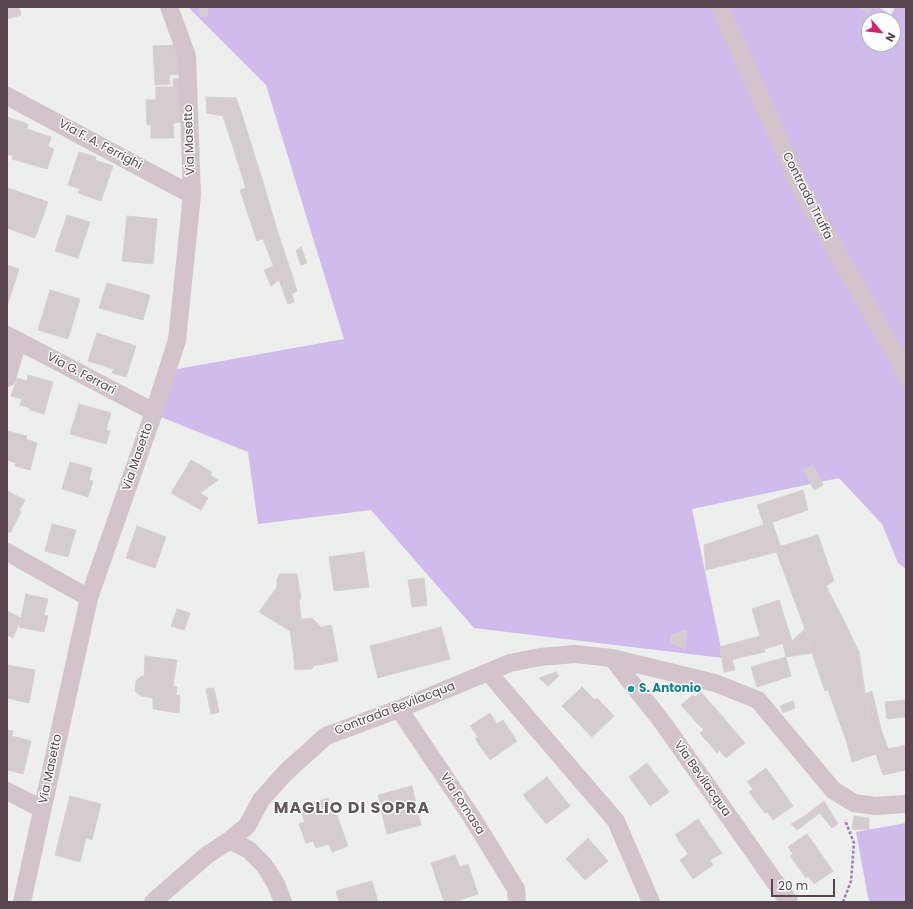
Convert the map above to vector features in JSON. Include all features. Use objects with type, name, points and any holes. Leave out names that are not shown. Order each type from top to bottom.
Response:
[{"type":"street","name":"Via Masetto","points":[[22,902],[89,598],[154,412],[177,340],[192,195],[186,56],[169,7]]},
{"type":"street","name":"Contrada Truffa","points":[[720,7],[803,193],[901,364],[906,378]]},
{"type":"street","name":"Via F. A. Ferrighi","points":[[7,96],[192,195]]},
{"type":"street","name":"Via G. Ferrari","points":[[12,338],[154,412]]},
{"type":"street","points":[[7,378],[12,338]]},
{"type":"street","points":[[7,552],[89,598]]},
{"type":"street","name":"Contrada Bevilacqua","points":[[153,902],[207,855],[230,840],[247,826],[260,800],[286,772],[326,736],[399,709],[510,663],[540,657],[575,654],[612,658],[715,683],[758,700],[833,790],[854,803],[875,806],[906,804]]},
{"type":"street","name":"Via Bevilacqua","points":[[612,658],[663,723],[789,902]]},
{"type":"street","points":[[488,672],[616,821],[651,902]]},
{"type":"street","name":"Via Fornasa","points":[[399,709],[471,816],[504,869],[516,889],[517,902]]},
{"type":"street","points":[[7,791],[42,808]]},
{"type":"street","points":[[230,840],[249,850],[264,865],[276,884],[283,902]]},
{"type":"path","points":[[833,790],[854,843],[851,881],[843,902]]},
{"type":"shaded area","points":[[188,7],[878,7],[886,12],[861,12],[861,52],[901,52],[901,12],[892,12],[895,7],[906,7],[906,569],[898,563],[882,524],[839,478],[692,509],[723,658],[474,628],[371,510],[258,524],[248,452],[156,415],[172,370],[344,339],[266,85]]},
{"type":"shaded area","points":[[906,823],[906,902],[869,902],[856,832]]},
{"type":"building","points":[[7,7],[19,7],[21,15],[7,19]]},
{"type":"building","points":[[198,7],[207,7],[208,16],[201,17]]},
{"type":"building","points":[[858,7],[872,7],[870,12]]},
{"type":"building","points":[[180,45],[181,74],[169,75],[170,84],[155,85],[153,46]]},
{"type":"building","points":[[184,78],[185,122],[173,123],[174,138],[151,138],[151,125],[147,125],[146,100],[156,100],[156,87],[173,87],[173,79]]},
{"type":"building","points":[[206,97],[236,98],[242,115],[223,116],[207,113]]},
{"type":"building","points":[[242,115],[263,182],[246,188],[223,116]]},
{"type":"building","points":[[7,117],[28,124],[27,129],[51,137],[48,147],[54,149],[47,169],[12,159],[13,156],[7,154]]},
{"type":"building","points":[[79,152],[96,157],[95,160],[113,166],[101,201],[78,193],[80,189],[68,185]]},
{"type":"building","points":[[263,182],[278,233],[257,241],[240,190]]},
{"type":"building","points":[[8,188],[48,202],[35,238],[7,228]]},
{"type":"building","points":[[67,215],[90,222],[78,258],[55,251]]},
{"type":"building","points":[[127,216],[157,219],[153,264],[122,261]]},
{"type":"building","points":[[278,233],[293,278],[279,280],[263,239]]},
{"type":"building","points":[[301,247],[307,263],[301,265],[296,251]]},
{"type":"building","points":[[7,265],[19,269],[7,306]]},
{"type":"building","points":[[274,266],[279,280],[271,286],[264,270]]},
{"type":"building","points":[[293,278],[297,291],[292,294],[294,302],[288,304],[279,280]]},
{"type":"building","points":[[107,283],[150,295],[143,320],[99,308]]},
{"type":"building","points":[[50,290],[80,299],[68,339],[38,330]]},
{"type":"building","points":[[97,333],[136,346],[126,377],[112,373],[114,369],[88,361]]},
{"type":"building","points":[[28,375],[53,382],[44,414],[20,405],[22,399],[11,396],[17,378],[27,381]]},
{"type":"building","points":[[79,404],[111,413],[106,430],[110,431],[106,444],[70,434]]},
{"type":"building","points":[[7,431],[27,436],[26,439],[37,443],[30,470],[15,466],[16,463],[7,460]]},
{"type":"building","points":[[191,460],[212,472],[200,493],[208,498],[201,510],[171,493]]},
{"type":"building","points":[[70,462],[92,468],[89,480],[93,481],[88,497],[62,489]]},
{"type":"building","points":[[813,465],[823,485],[814,490],[804,470]]},
{"type":"building","points":[[210,475],[218,480],[200,493]]},
{"type":"building","points":[[803,490],[808,510],[764,525],[757,505]]},
{"type":"building","points":[[7,491],[25,500],[19,511],[21,512],[10,533],[7,531]]},
{"type":"building","points":[[772,522],[781,547],[775,548],[777,552],[706,570],[704,545]]},
{"type":"building","points":[[52,524],[76,530],[68,557],[45,551]]},
{"type":"building","points":[[137,526],[166,537],[155,568],[126,558]]},
{"type":"building","points":[[818,535],[834,581],[826,586],[842,617],[805,629],[775,548]]},
{"type":"building","points":[[364,552],[369,587],[334,591],[329,557]]},
{"type":"building","points":[[280,574],[297,574],[301,598],[299,601],[277,587],[277,579]]},
{"type":"building","points":[[424,578],[427,605],[412,607],[408,580]]},
{"type":"building","points":[[277,587],[299,601],[301,619],[312,618],[321,627],[331,625],[333,633],[304,636],[305,648],[293,651],[290,631],[259,612]]},
{"type":"building","points":[[26,594],[48,599],[44,615],[48,616],[44,632],[19,627]]},
{"type":"building","points":[[779,600],[792,641],[764,649],[752,609]]},
{"type":"building","points":[[177,609],[190,613],[184,630],[171,626]]},
{"type":"building","points":[[7,611],[21,618],[13,638],[7,635]]},
{"type":"building","points":[[842,617],[859,652],[816,665],[805,629]]},
{"type":"building","points":[[441,627],[450,659],[396,673],[386,642]]},
{"type":"building","points":[[805,629],[812,653],[786,657],[783,644],[792,641]]},
{"type":"building","points":[[686,630],[685,649],[671,643],[671,635]]},
{"type":"building","points":[[333,633],[338,661],[313,666],[312,669],[295,670],[293,651],[305,648],[304,636]]},
{"type":"building","points":[[760,636],[765,652],[742,657],[738,642]]},
{"type":"building","points":[[386,642],[396,673],[378,678],[370,646]]},
{"type":"building","points":[[738,642],[742,657],[732,660],[735,670],[724,672],[720,647]]},
{"type":"building","points":[[859,652],[871,732],[881,729],[888,749],[906,745],[906,770],[883,775],[876,754],[852,762],[846,740],[828,690],[825,691],[816,665]]},
{"type":"building","points":[[145,656],[177,660],[173,686],[177,687],[176,695],[180,696],[179,713],[153,709],[153,698],[141,696],[135,691],[136,681],[141,676],[144,677]]},
{"type":"building","points":[[786,657],[791,676],[757,687],[751,667]]},
{"type":"building","points":[[7,665],[35,670],[29,703],[7,698]]},
{"type":"building","points":[[556,672],[559,676],[548,686],[539,678]]},
{"type":"building","points":[[582,687],[595,700],[597,698],[614,716],[592,737],[562,706]]},
{"type":"building","points":[[214,688],[219,712],[211,714],[206,689]]},
{"type":"building","points":[[872,691],[881,729],[871,732],[865,694]]},
{"type":"building","points":[[701,692],[715,708],[697,723],[681,705],[693,695],[695,697]]},
{"type":"building","points":[[906,700],[906,717],[887,719],[885,702]]},
{"type":"building","points":[[793,701],[795,708],[783,713],[780,706]]},
{"type":"building","points":[[715,708],[745,743],[726,758],[719,750],[717,753],[700,733],[704,730],[697,723]]},
{"type":"building","points":[[490,713],[497,724],[503,720],[517,741],[490,760],[475,739],[478,737],[470,726]]},
{"type":"building","points":[[7,730],[13,731],[12,736],[31,741],[23,774],[7,770]]},
{"type":"building","points":[[647,763],[669,792],[650,806],[629,777]]},
{"type":"building","points":[[766,768],[793,806],[773,820],[767,812],[765,813],[749,792],[753,789],[747,782]]},
{"type":"building","points":[[547,777],[570,806],[546,824],[523,795]]},
{"type":"building","points":[[412,786],[421,825],[387,834],[378,795]]},
{"type":"building","points":[[70,796],[101,804],[92,840],[86,838],[80,862],[55,855]]},
{"type":"building","points":[[328,798],[333,813],[319,817],[329,844],[316,848],[313,841],[306,843],[299,824],[305,822],[300,808]]},
{"type":"building","points":[[824,801],[838,824],[832,828],[820,813],[797,830],[791,824],[806,815]]},
{"type":"building","points":[[336,812],[345,838],[329,844],[319,817]]},
{"type":"building","points":[[854,816],[869,818],[869,830],[852,829]]},
{"type":"building","points":[[698,819],[719,849],[703,861],[696,849],[688,854],[675,835]]},
{"type":"building","points":[[807,834],[833,871],[814,884],[808,876],[806,878],[790,856],[793,854],[788,847]]},
{"type":"building","points":[[345,838],[348,846],[332,852],[329,844]]},
{"type":"building","points":[[588,838],[608,861],[585,880],[566,859]]},
{"type":"building","points":[[696,849],[703,861],[719,849],[722,853],[710,860],[713,865],[693,879],[680,860]]},
{"type":"building","points":[[455,855],[460,867],[468,864],[478,894],[454,902],[444,902],[431,863]]},
{"type":"building","points":[[372,881],[378,902],[339,902],[336,891]]},
{"type":"place","name":"S. Antonio","points":[[631,689]]},
{"type":"district","name":"MAGLIO DI SOPRA","points":[[352,809]]}]
